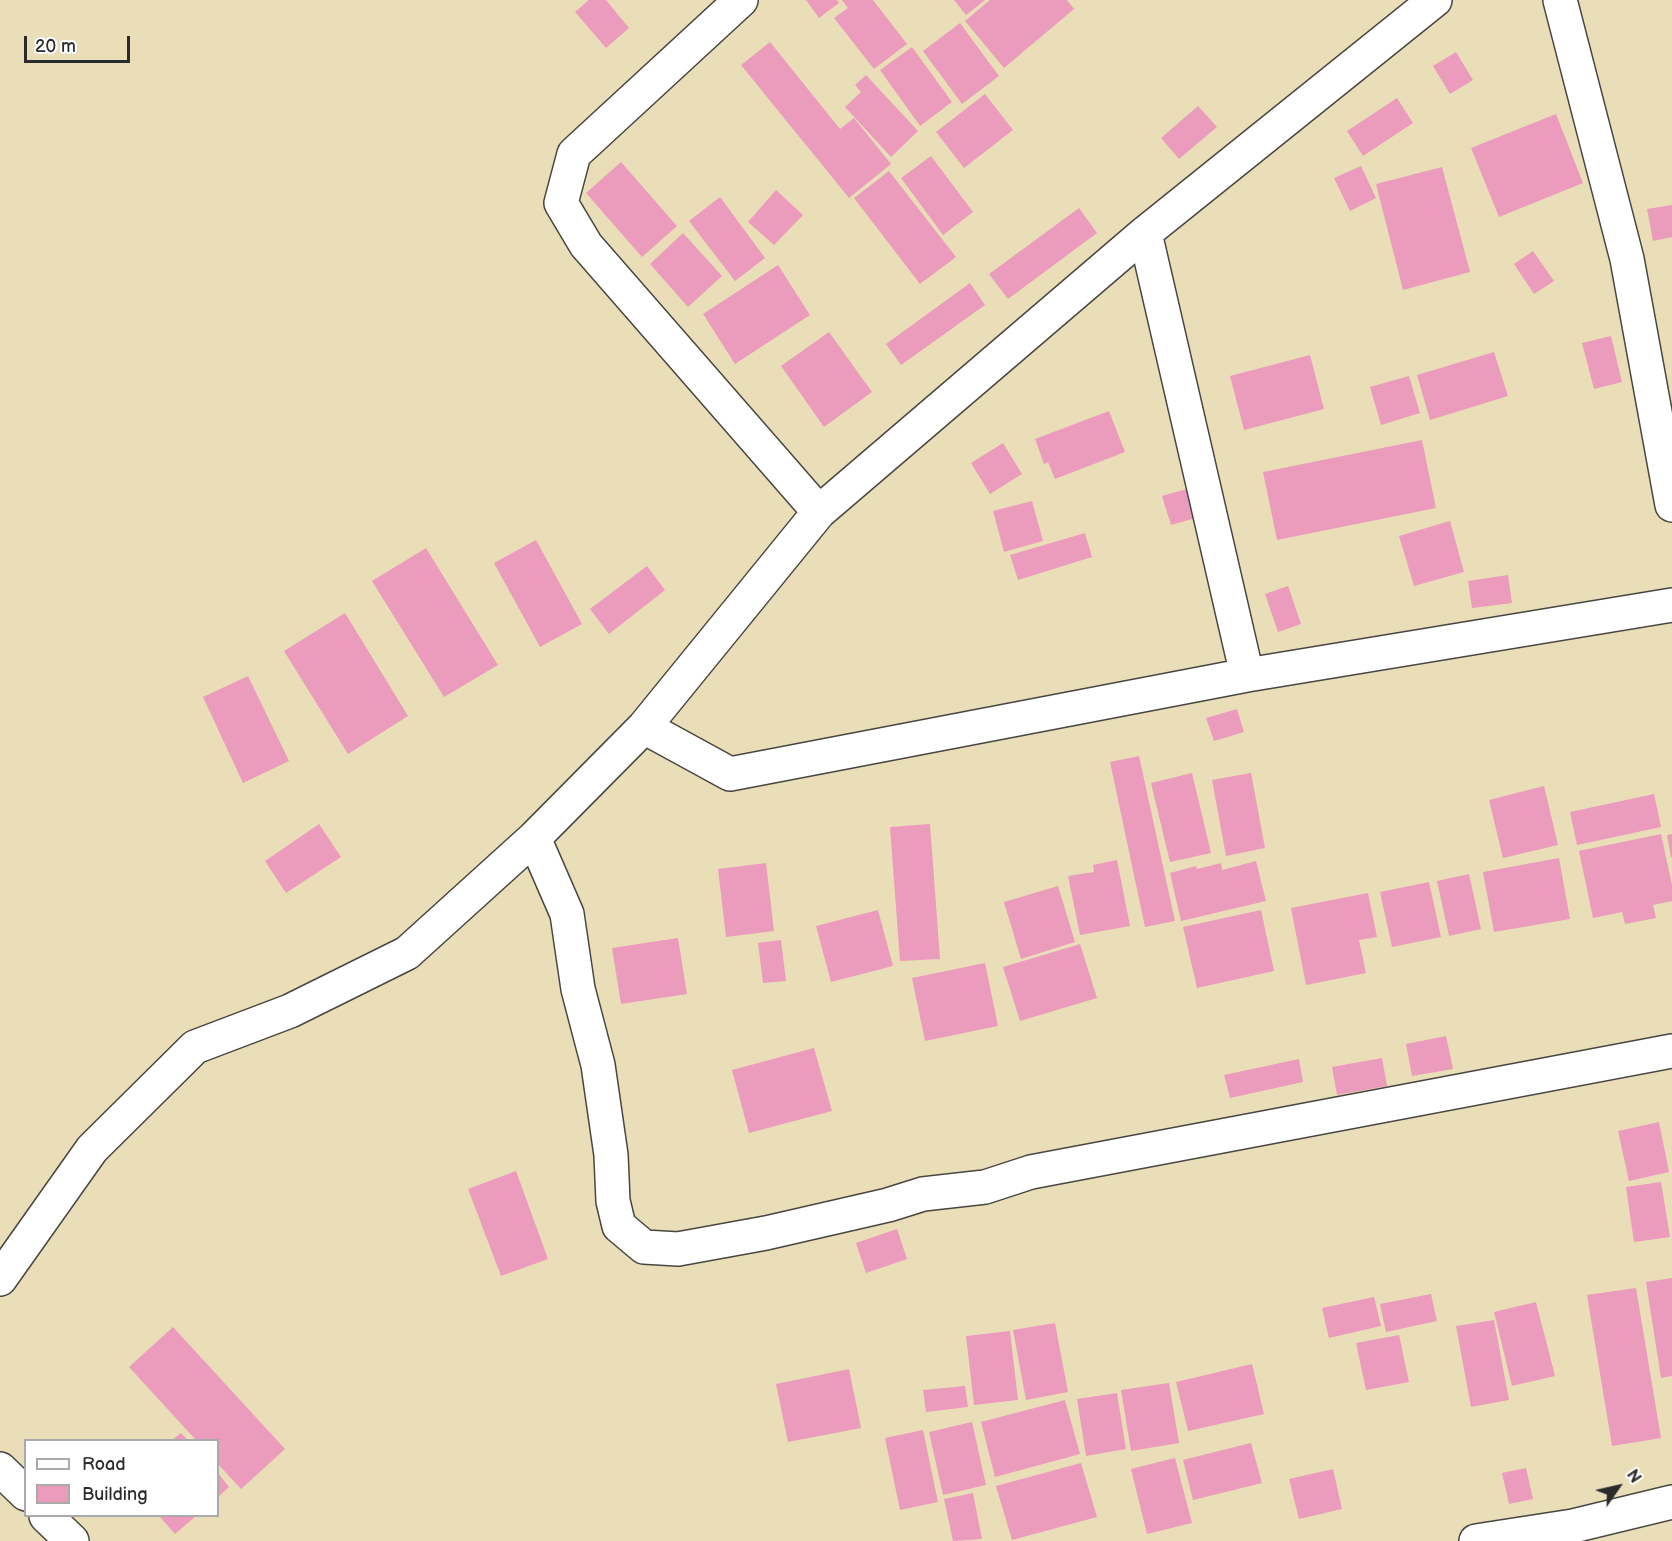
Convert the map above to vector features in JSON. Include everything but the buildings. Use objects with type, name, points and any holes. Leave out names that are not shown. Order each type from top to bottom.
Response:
[{"type":"street","points":[[741,0],[574,154],[561,203],[586,245],[819,512]]},
{"type":"street","points":[[0,1278],[92,1149],[195,1047],[290,1011],[407,953],[534,838],[644,727],[819,512],[1146,233],[1435,0]]},
{"type":"street","points":[[1560,0],[1627,259],[1672,505]]},
{"type":"street","points":[[1146,233],[1247,675]]},
{"type":"street","points":[[644,727],[730,774],[1247,675],[1672,605]]},
{"type":"street","points":[[534,838],[567,914],[578,989],[599,1076],[611,1155],[613,1201],[620,1226],[644,1247],[678,1249],[766,1233],[888,1205],[923,1194],[985,1187],[1031,1172],[1672,1051]]},
{"type":"street","points":[[0,1469],[24,1492]]},
{"type":"street","points":[[1476,1541],[1573,1526],[1672,1502]]},
{"type":"street","points":[[48,1517],[72,1541]]}]
